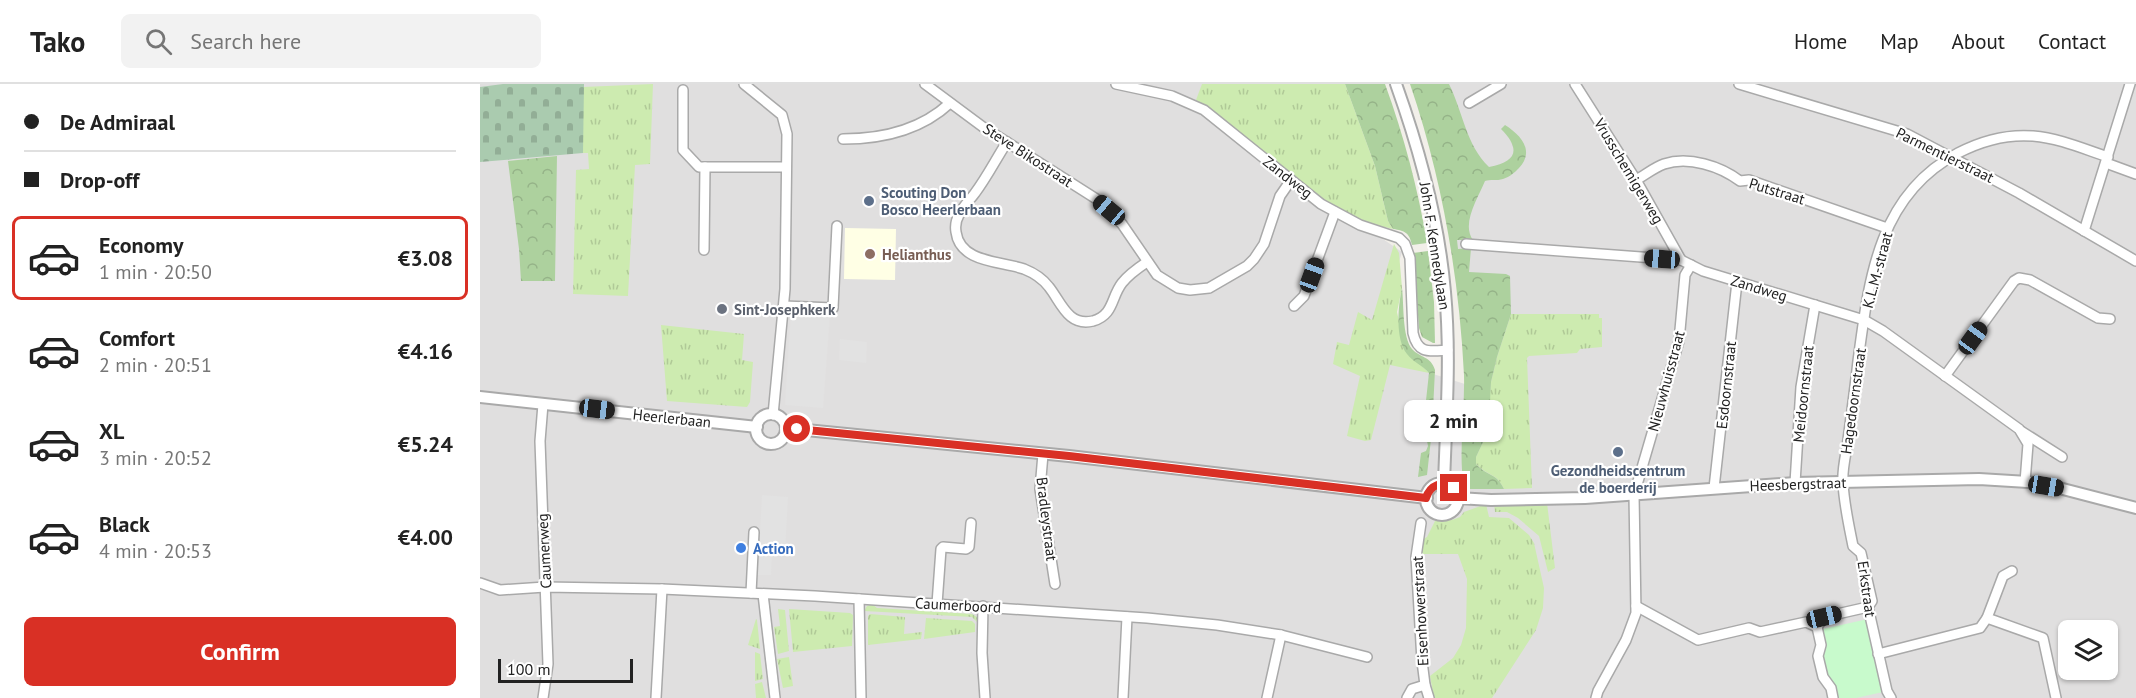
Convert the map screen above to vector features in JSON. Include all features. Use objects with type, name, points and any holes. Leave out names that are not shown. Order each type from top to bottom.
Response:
[{"type":"street","points":[[744,84],[782,115],[787,134],[784,306],[773,415]]},
{"type":"street","name":"Steve Bikostraat","points":[[925,84],[1007,142],[1086,192],[1109,210],[1122,224],[1147,262],[1163,280],[1178,288],[1201,290],[1216,285],[1254,259],[1264,243],[1280,196],[1292,180]]},
{"type":"street","name":"Zandweg","points":[[1116,84],[1172,96],[1204,110],[1335,213],[1360,225],[1399,238],[1406,244],[1410,258],[1413,333],[1416,342],[1425,351],[1448,350]]},
{"type":"street","name":"John F. Kennedylaan","points":[[1396,84],[1429,197],[1445,291],[1448,350],[1444,484]]},
{"type":"street","points":[[1469,103],[1501,84]]},
{"type":"street","name":"Vrusschemigerweg","points":[[1575,84],[1636,180],[1681,260]]},
{"type":"street","name":"Parmentierstraat","points":[[1739,84],[1907,134],[1952,156],[2136,261]]},
{"type":"street","points":[[683,90],[683,150],[699,167],[786,167]]},
{"type":"street","points":[[2084,231],[2131,92]]},
{"type":"street","points":[[843,139],[871,137],[911,128],[939,113],[951,103]]},
{"type":"street","name":"K.L.M.-straat","points":[[1864,320],[1875,267],[1887,228],[1899,205],[1927,172],[1952,156],[1982,143],[2022,136],[2049,138],[2107,160],[2136,174]]},
{"type":"street","points":[[1007,142],[959,213],[956,222],[958,241],[967,252],[1033,273],[1048,285],[1065,313],[1084,321],[1094,320],[1104,315],[1113,306],[1122,283],[1147,262]]},
{"type":"street","name":"Putstraat","points":[[1636,180],[1663,164],[1685,161],[1704,164],[1732,175],[1740,181],[1749,180],[1887,228]]},
{"type":"street","points":[[704,250],[705,167]]},
{"type":"street","points":[[1294,306],[1304,296],[1335,213]]},
{"type":"street","points":[[784,306],[833,308],[837,226]]},
{"type":"street","name":"Zandweg","points":[[1467,244],[1681,260],[1737,282],[1864,320],[1884,331],[2019,429],[2062,457]]},
{"type":"street","name":"Nieuwhuisstraat","points":[[1596,698],[1631,628],[1636,606],[1634,495],[1679,342],[1685,275],[1690,265]]},
{"type":"street","points":[[1945,376],[2014,281],[2019,278],[2030,280],[2098,318],[2110,319]]},
{"type":"street","name":"Esdoornstraat","points":[[1714,488],[1737,282]]},
{"type":"street","name":"Meidoornstraat","points":[[1795,483],[1801,387],[1815,305]]},
{"type":"street","name":"Hagedoornstraat","points":[[1842,482],[1864,320]]},
{"type":"street","name":"Heerlerbaan","points":[[480,397],[757,427]]},
{"type":"street","name":"Caumerweg","points":[[543,404],[540,441],[548,664],[543,698]]},
{"type":"street","points":[[773,415],[782,419],[786,428],[785,435],[780,441],[770,444],[761,440],[757,434],[757,427],[764,416],[773,415]]},
{"type":"street","points":[[786,428],[1043,454],[1426,498]]},
{"type":"street","points":[[2019,429],[2028,444],[2025,482]]},
{"type":"street","name":"Bradleystraat","points":[[1043,454],[1040,489],[1055,584]]},
{"type":"street","name":"Heesbergstraat","points":[[1458,498],[1491,500],[1634,495],[1795,483],[1979,480],[2025,482],[2059,488],[2136,508]]},
{"type":"street","name":"Erkstraat","points":[[1842,482],[1852,546],[1861,553],[1872,601],[1868,607],[1887,691],[1891,698]]},
{"type":"street","points":[[1444,484],[1454,488],[1458,498],[1454,510],[1441,515],[1429,508],[1426,498],[1432,488],[1444,484]]},
{"type":"street","points":[[937,604],[941,549],[969,547],[972,523]]},
{"type":"street","name":"Eisenhowerstraat","points":[[1421,523],[1416,557],[1425,685],[1429,698]]},
{"type":"street","points":[[751,593],[754,532]]},
{"type":"street","points":[[1878,654],[1980,628],[1988,618],[2003,576],[2012,572]]},
{"type":"street","name":"Caumerboord","points":[[480,583],[500,590],[545,587],[662,589],[983,606],[1126,617],[1217,625],[1281,635],[1367,657]]},
{"type":"street","points":[[656,698],[662,589]]},
{"type":"street","points":[[763,594],[775,698]]},
{"type":"street","points":[[859,599],[861,698]]},
{"type":"street","points":[[983,606],[982,652],[985,698]]},
{"type":"street","points":[[1636,606],[1698,640],[1749,628],[1760,632],[1806,622],[1817,627]]},
{"type":"street","points":[[1833,698],[1831,687],[1823,678],[1818,656],[1821,645],[1817,627],[1824,617],[1868,607]]},
{"type":"street","points":[[1123,698],[1126,617]]},
{"type":"street","points":[[1988,618],[2043,638],[2056,698]]},
{"type":"street","points":[[1267,698],[1281,635]]},
{"type":"street","points":[[1407,698],[1412,689],[1425,685]]},
{"type":"shaded area","points":[[480,84],[1325,84],[1349,216],[1402,252],[1376,335],[1411,367],[1468,385],[1473,332],[1417,84],[2136,84],[2136,698],[480,698]]},
{"type":"shaded area","name":"Helianthus","points":[[845,228],[896,229],[895,280],[844,279]]},
{"type":"shaded area","points":[[791,311],[830,314],[823,408],[785,405]]},
{"type":"shaded area","points":[[840,339],[867,342],[866,363],[839,360]]},
{"type":"shaded area","points":[[762,495],[788,497],[785,553],[772,552],[771,575],[758,575]]},
{"type":"green space","points":[[503,84],[584,84],[583,153],[480,162],[480,87]]},
{"type":"green space","points":[[653,84],[650,164],[635,165],[628,296],[573,294],[576,170],[589,169],[588,153],[583,153],[583,87]]},
{"type":"green space","points":[[1202,84],[1345,84],[1375,166],[1388,221],[1393,229],[1371,224],[1330,205],[1226,121],[1196,100]]},
{"type":"green space","points":[[1345,84],[1385,84],[1410,163],[1427,243],[1412,245],[1408,235],[1393,229],[1388,221],[1375,166]]},
{"type":"green space","points":[[1410,84],[1449,84],[1475,149],[1489,167],[1506,162],[1513,154],[1512,143],[1501,129],[1505,125],[1521,139],[1526,150],[1524,162],[1512,174],[1501,180],[1485,181],[1470,219],[1470,234],[1473,240],[1457,240],[1458,249],[1471,248],[1469,272],[1510,276],[1511,314],[1491,382],[1486,436],[1476,457],[1476,464],[1498,480],[1504,489],[1464,489],[1462,461],[1464,375],[1458,301],[1440,191]]},
{"type":"green space","points":[[557,156],[555,281],[521,281],[508,161]]},
{"type":"green space","points":[[1394,244],[1399,253],[1402,288],[1397,312],[1400,326],[1412,359],[1429,373],[1390,365],[1371,440],[1365,441],[1347,436],[1360,376],[1333,364],[1337,342],[1349,345],[1358,312],[1372,320]]},
{"type":"green space","points":[[1428,251],[1434,302],[1435,343],[1422,337],[1419,328],[1413,253]]},
{"type":"green space","points":[[1402,288],[1405,328],[1409,344],[1415,352],[1431,362],[1435,370],[1427,475],[1418,477],[1421,453],[1426,451],[1428,446],[1427,441],[1422,437],[1429,373],[1409,357],[1403,348],[1399,331],[1399,304]]},
{"type":"green space","points":[[1511,314],[1599,314],[1599,318],[1602,318],[1602,347],[1580,349],[1577,353],[1527,358],[1532,488],[1504,489],[1495,477],[1476,464],[1476,457],[1486,436],[1491,382]]},
{"type":"green space","points":[[661,325],[744,334],[742,360],[753,362],[750,402],[747,407],[667,401]]},
{"type":"green space","points":[[1547,503],[1555,568],[1548,572],[1539,536],[1507,512],[1495,512],[1494,504]]},
{"type":"green space","points":[[1486,504],[1489,517],[1509,518],[1529,535],[1534,543],[1544,588],[1543,608],[1536,630],[1492,698],[1434,698],[1430,676],[1453,658],[1461,645],[1466,628],[1467,579],[1458,554],[1420,554],[1423,539],[1427,537],[1435,521],[1452,520],[1460,517],[1464,512]]},
{"type":"green space","points":[[872,604],[877,608],[972,614],[977,617],[978,623],[972,617],[864,611]]},
{"type":"green space","points":[[778,609],[785,610],[789,651],[778,654],[774,627],[780,626]]},
{"type":"green space","points":[[789,609],[850,613],[853,615],[852,646],[793,652]]},
{"type":"green space","points":[[870,614],[905,617],[904,634],[922,632],[921,639],[868,645],[868,616]]},
{"type":"green space","points":[[926,618],[972,621],[975,624],[975,632],[924,639]]},
{"type":"green space","points":[[1868,619],[1883,692],[1856,698],[1837,698],[1823,657],[1826,648],[1823,629]]},
{"type":"green space","points":[[757,620],[760,649],[748,645]]},
{"type":"green space","points":[[755,652],[760,654],[763,679],[755,681]]},
{"type":"green space","points":[[789,657],[793,686],[783,688],[777,659]]},
{"type":"green space","points":[[762,682],[766,698],[756,698],[755,684]]},
{"type":"place","name":"Scouting Don Bosco Heerlerbaan","points":[[869,201]]},
{"type":"place","name":"Helianthus","points":[[870,254]]},
{"type":"place","name":"Sint-Josephkerk","points":[[722,309]]},
{"type":"place","name":"Gezondheidscentrum de boerderij","points":[[1618,452]]},
{"type":"place","name":"Action","points":[[741,548]]},
{"type":"route","points":[[797,429],[1069,456],[1426,498],[1432,488],[1438,484],[1448,484],[1454,488]]}]
